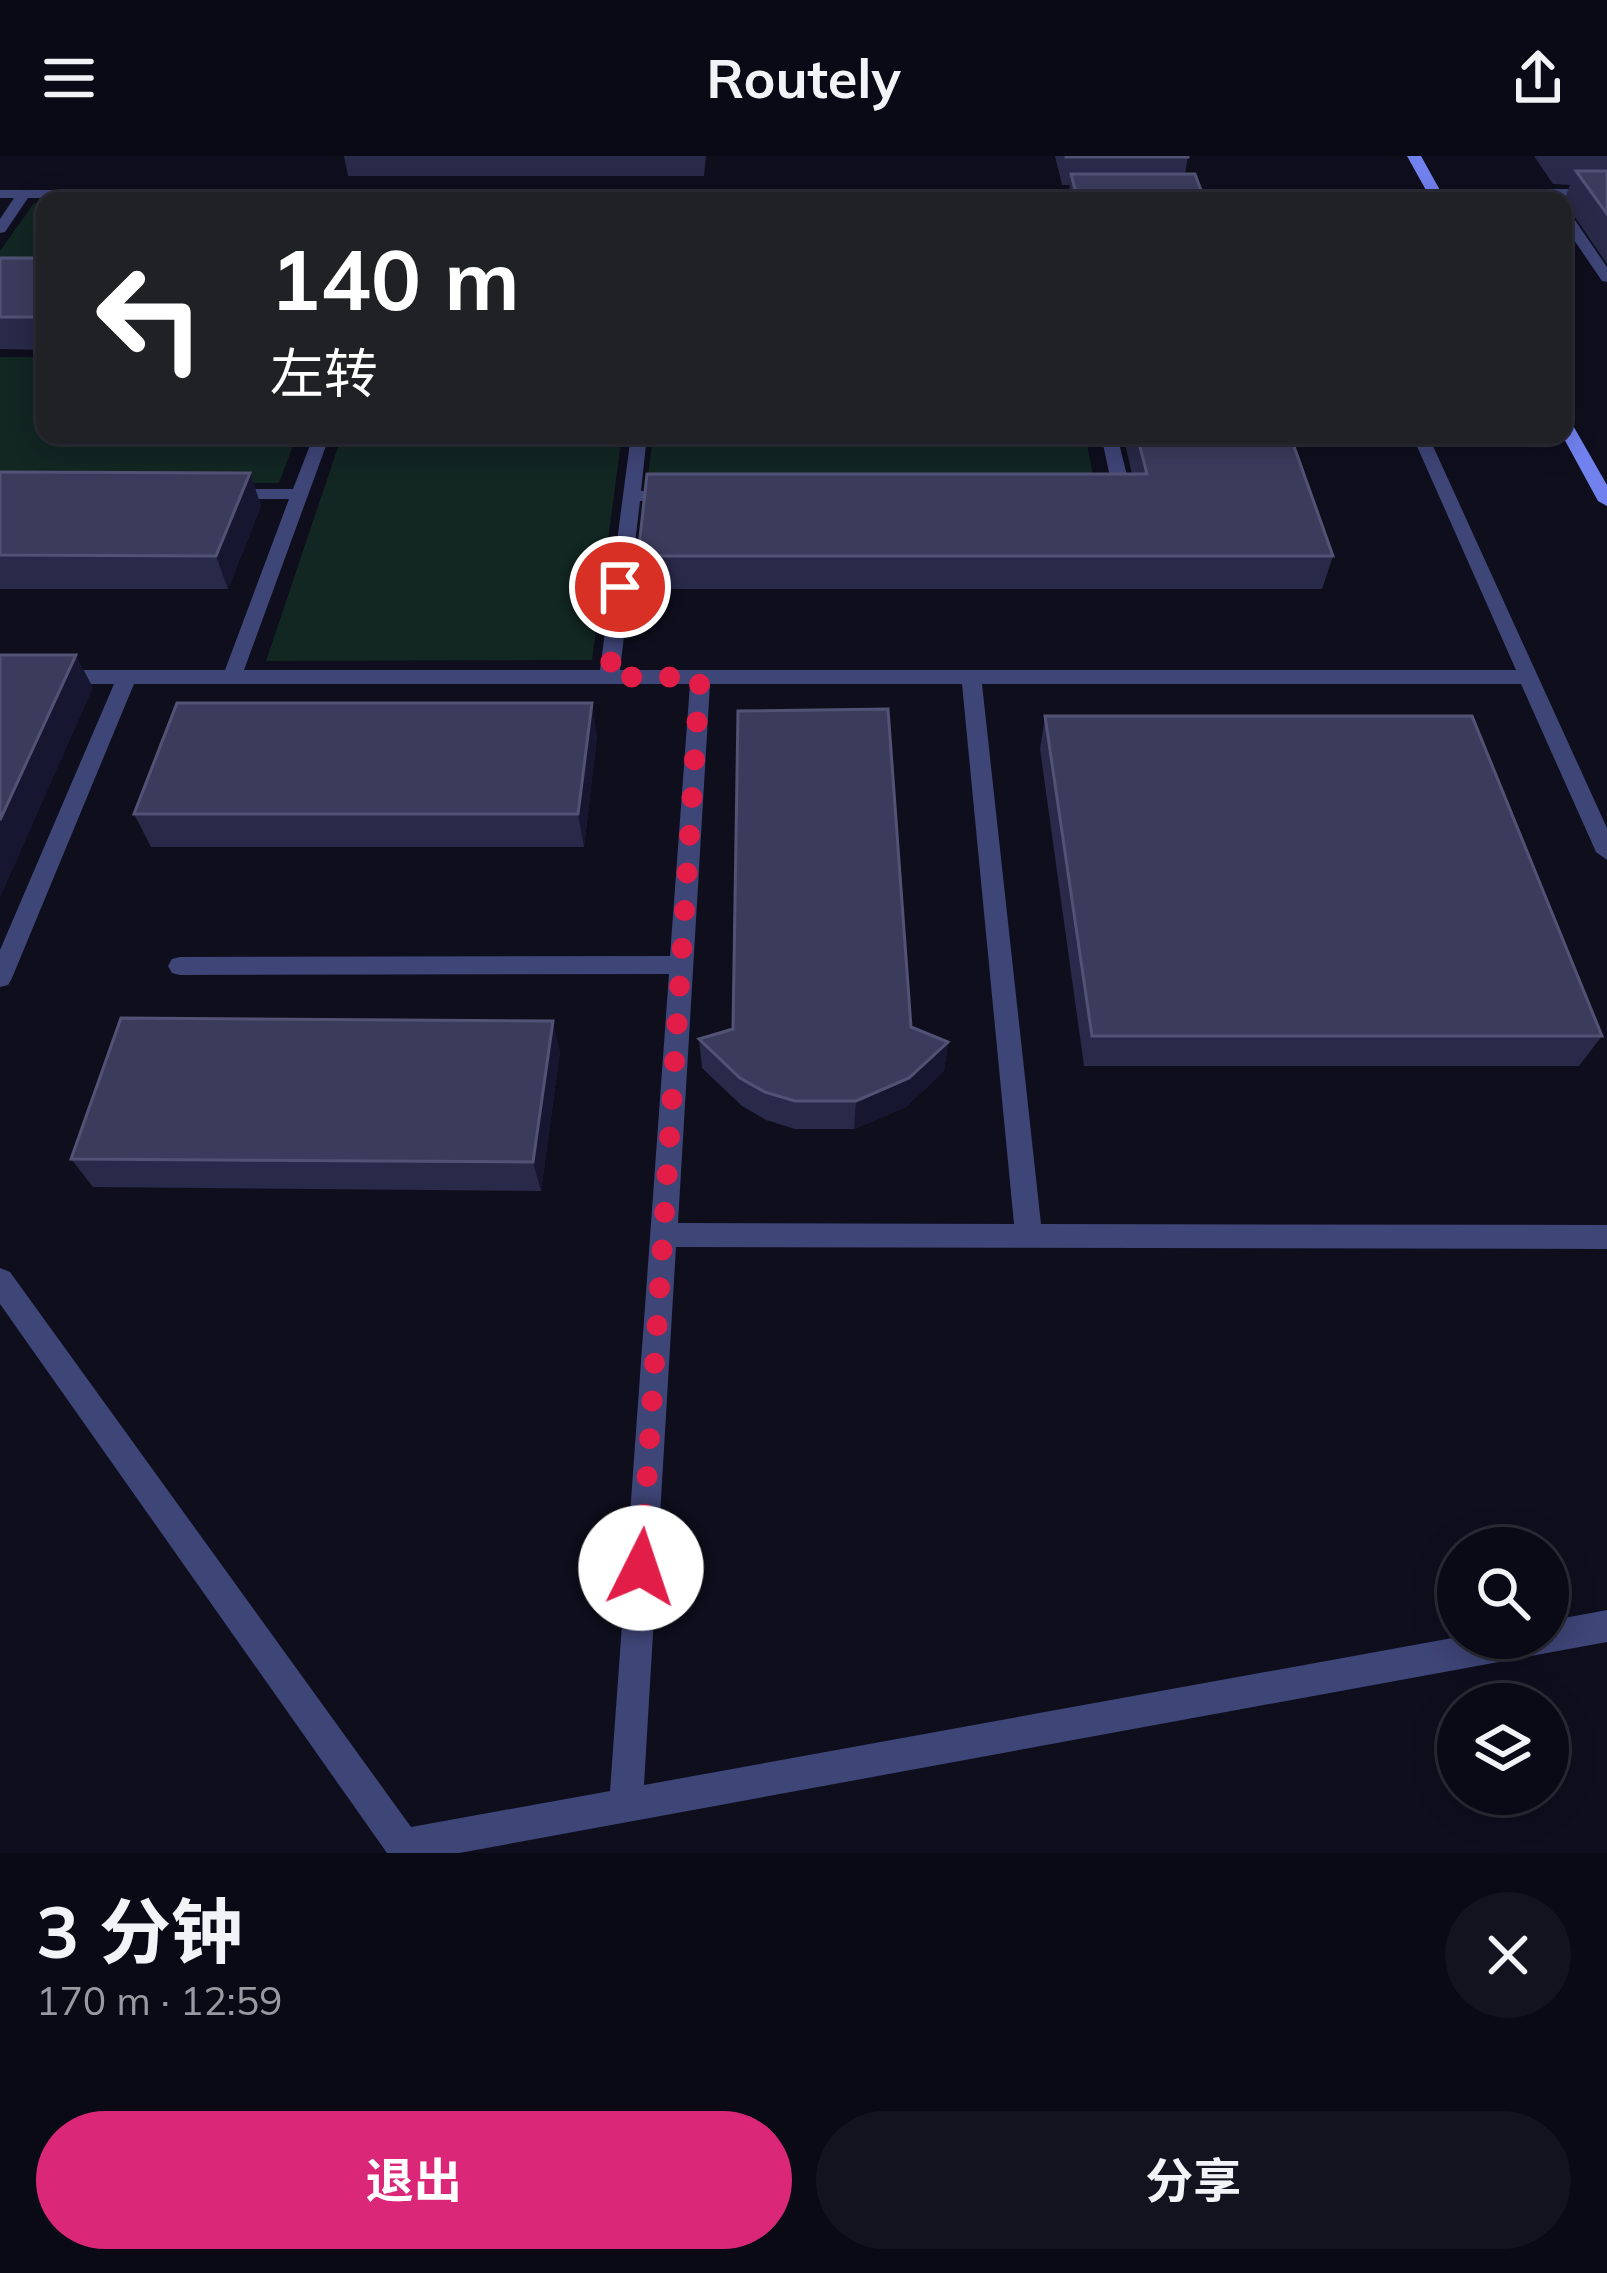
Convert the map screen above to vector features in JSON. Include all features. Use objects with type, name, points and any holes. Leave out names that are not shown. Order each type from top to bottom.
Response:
[{"type":"street","points":[[1414,156],[1434,192]]},
{"type":"street","points":[[1572,438],[1607,501]]},
{"type":"lane","points":[[1572,193],[1607,193]]},
{"type":"lane","points":[[0,194],[36,194]]},
{"type":"lane","points":[[0,229],[24,194]]},
{"type":"lane","points":[[1572,226],[1607,278]]},
{"type":"lane","points":[[232,677],[319,444]]},
{"type":"lane","points":[[609,677],[638,444]]},
{"type":"lane","points":[[1099,496],[1123,496],[1111,444]]},
{"type":"lane","points":[[1424,444],[1607,852]]},
{"type":"lane","points":[[208,494],[300,494]]},
{"type":"lane","points":[[632,496],[702,496]]},
{"type":"lane","points":[[0,677],[1528,677]]},
{"type":"lane","points":[[0,978],[127,677]]},
{"type":"lane","points":[[626,1805],[700,677]]},
{"type":"lane","points":[[971,677],[1029,1235]]},
{"type":"lane","points":[[180,966],[681,965]]},
{"type":"lane","points":[[663,1235],[1607,1237]]},
{"type":"lane","points":[[0,1281],[403,1846],[1437,1657]]},
{"type":"lane","points":[[1569,1633],[1607,1626]]},
{"type":"green space","points":[[36,203],[36,276],[0,276],[0,251]]},
{"type":"green space","points":[[0,357],[36,357],[36,444],[294,444],[279,483],[0,482]]},
{"type":"green space","points":[[339,444],[621,444],[592,660],[266,661]]},
{"type":"green space","points":[[652,444],[1087,444],[1095,485],[647,485]]},
{"type":"building","points":[[1188,156],[1188,157],[1066,157]]},
{"type":"building","points":[[1576,171],[1607,171],[1607,214]]},
{"type":"building","points":[[1071,174],[1195,174],[1202,192],[1076,192]]},
{"type":"building","points":[[0,258],[36,258],[36,317],[0,317]]},
{"type":"building","points":[[1139,444],[1293,444],[1333,556],[638,556],[647,474],[1147,474]]},
{"type":"building","points":[[0,472],[250,473],[216,556],[0,555]]},
{"type":"building","points":[[0,655],[76,655],[0,820]]},
{"type":"building","points":[[177,703],[592,703],[578,814],[134,814]]},
{"type":"building","points":[[888,709],[911,1027],[948,1042],[909,1078],[856,1101],[795,1101],[740,1078],[699,1039],[733,1029],[738,711]]},
{"type":"building","points":[[1045,716],[1472,716],[1602,1036],[1092,1036]]},
{"type":"building","points":[[121,1018],[553,1021],[533,1162],[71,1159]]},
{"type":"route","points":[[620,587],[609,677],[700,677],[641,1568]]}]
